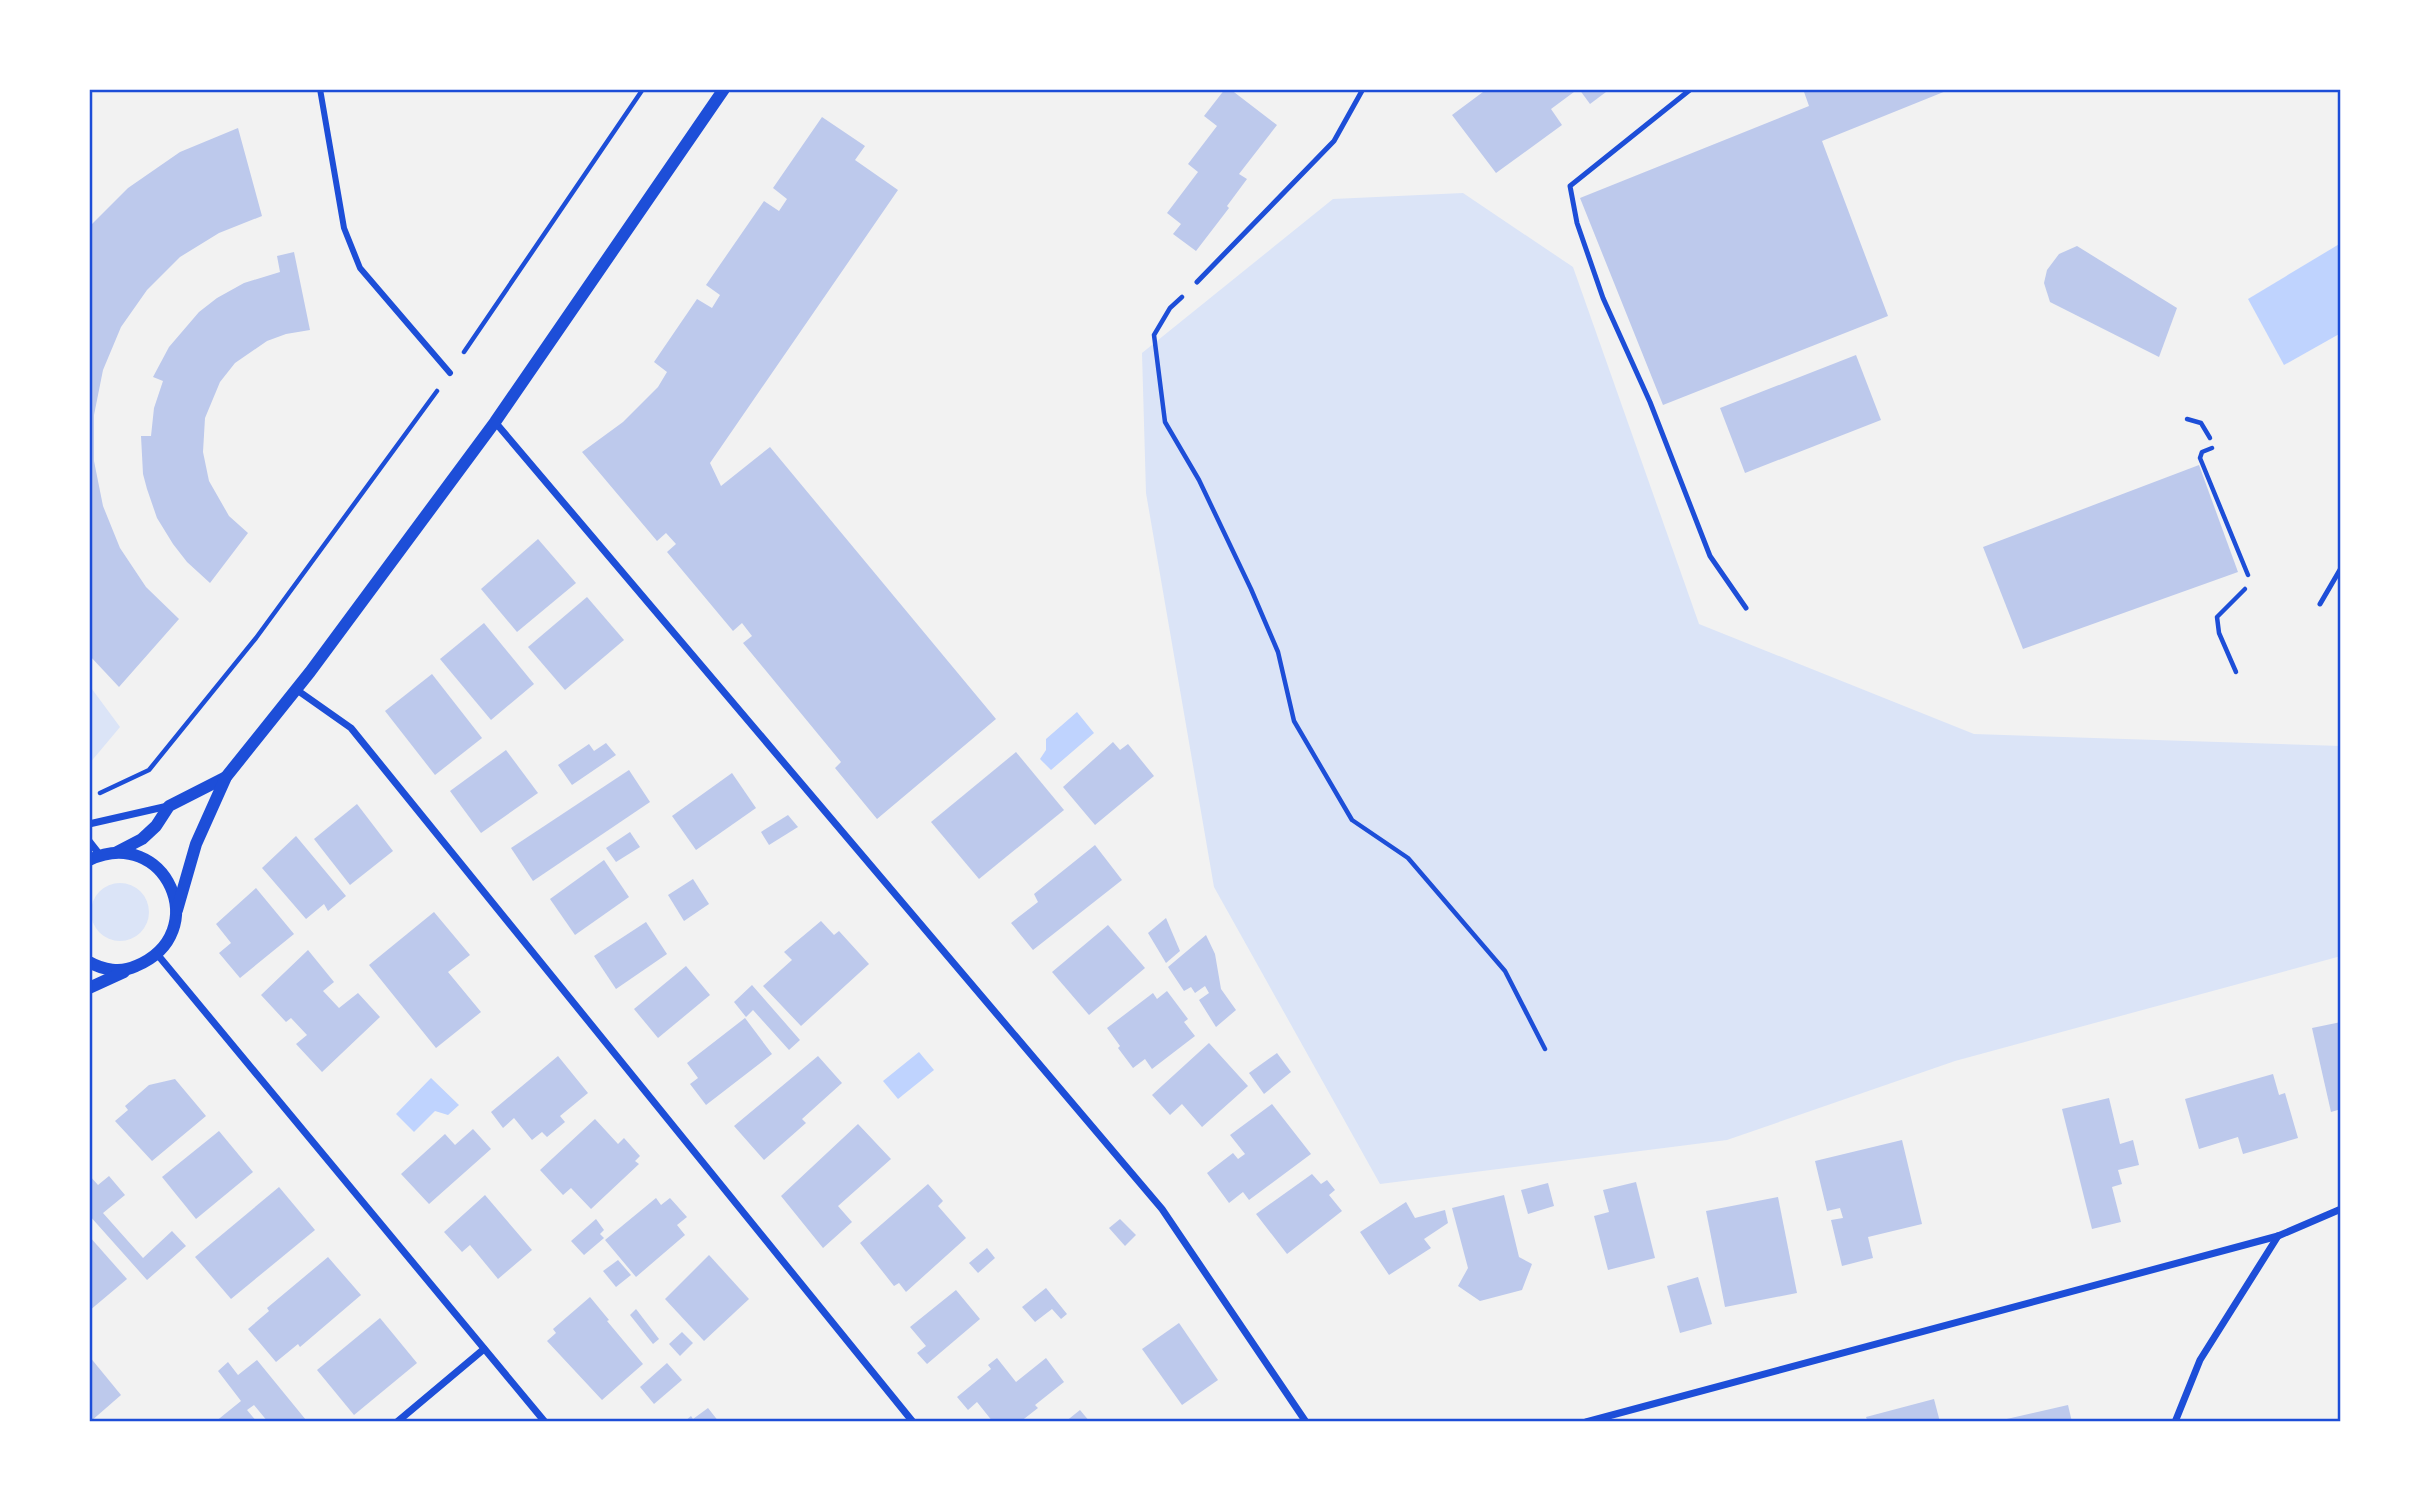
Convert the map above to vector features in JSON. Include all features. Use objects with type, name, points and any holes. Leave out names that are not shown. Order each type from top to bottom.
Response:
[{"type":"street","points":[[320,89],[344,228],[360,268],[450,373]]},
{"type":"street","points":[[89,988],[149,961],[164,947],[174,930],[196,844],[226,777],[297,690],[495,422],[724,89]]},
{"type":"street","points":[[495,422],[1163,1209],[1306,1422]]},
{"type":"street","points":[[297,690],[351,728],[913,1422]]},
{"type":"street","points":[[89,824],[169,806],[226,777]]},
{"type":"street","points":[[89,841],[95,858],[117,852],[142,839],[156,826],[169,806]]},
{"type":"street","points":[[117,852],[135,855],[152,863],[165,876],[173,892],[177,910]]},
{"type":"street","points":[[156,954],[193,995],[545,1422]]},
{"type":"street","points":[[89,962],[113,970],[131,968]]},
{"type":"street","points":[[1586,1422],[2278,1236],[2341,1209]]},
{"type":"street","points":[[2175,1422],[2200,1360],[2278,1236]]},
{"type":"street","points":[[397,1422],[484,1349]]},
{"type":"lane","points":[[1197,282],[1334,141],[1363,89]]},
{"type":"lane","points":[[1690,89],[1570,186],[1577,223],[1603,298],[1650,402],[1710,556],[1746,608]]},
{"type":"lane","points":[[2320,604],[2341,568]]},
{"type":"path","points":[[93,797],[149,770],[256,638],[450,373],[643,89]]},
{"type":"path","points":[[1197,282],[1170,308],[1154,335],[1165,422],[1199,480],[1251,589],[1278,652],[1294,722],[1352,820],[1408,858],[1505,971],[1545,1049]]},
{"type":"path","points":[[2187,419],[2201,422],[2210,438]]},
{"type":"path","points":[[2212,448],[2202,452],[2200,458],[2248,575]]},
{"type":"path","points":[[2236,672],[2219,633],[2217,617],[2245,589]]},
{"type":"shaded area","points":[[1463,193],[1573,267],[1699,624],[1974,734],[2341,746],[2341,956],[1955,1061],[1727,1140],[1380,1184],[1214,887],[1146,493],[1142,353],[1333,199]]},
{"type":"shaded area","points":[[89,685],[120,727],[89,764]]},
{"type":"shaded area","points":[[120,883],[136,888],[144,896],[149,912],[144,928],[136,936],[120,941],[104,936],[96,928],[91,912],[96,896],[104,888]]},
{"type":"water","points":[[2341,243],[2341,333],[2284,365],[2248,299]]},
{"type":"water","points":[[1077,712],[1094,733],[1051,770],[1040,759],[1046,750],[1046,739]]},
{"type":"water","points":[[919,1052],[934,1070],[898,1099],[883,1081]]},
{"type":"water","points":[[431,1078],[459,1105],[448,1115],[435,1111],[414,1132],[396,1114]]},
{"type":"building","points":[[1225,89],[1230,89],[1277,125],[1239,174],[1247,179],[1196,251],[1173,234],[1181,224],[1167,213],[1198,172],[1188,164],[1217,126],[1204,116]]},
{"type":"building","points":[[1487,89],[1578,89],[1551,109],[1562,125],[1496,173],[1452,115]]},
{"type":"building","points":[[1579,89],[1610,89],[1590,104]]},
{"type":"building","points":[[1803,89],[1951,89],[1822,141],[1888,316],[1663,405],[1580,198],[1809,106]]},
{"type":"building","points":[[822,117],[865,146],[855,160],[898,190],[710,463],[721,486],[770,447],[996,719],[877,819],[835,768],[841,762],[743,643],[752,636],[742,623],[733,631],[667,552],[676,544],[666,533],[657,541],[582,452],[623,422],[658,387],[667,372],[654,362],[697,299],[712,308],[720,295],[706,285],[764,201],[779,211],[787,199],[773,188]]},
{"type":"building","points":[[238,128],[262,216],[219,233],[180,257],[147,290],[121,327],[103,370],[94,415],[94,461],[103,506],[120,548],[146,587],[179,619],[119,687],[89,655],[89,227],[128,188],[180,152]]},
{"type":"building","points":[[2077,246],[2177,308],[2159,357],[2050,302],[2044,283],[2047,270],[2059,254]]},
{"type":"building","points":[[294,252],[310,330],[267,341],[235,363],[220,382],[205,418],[203,452],[209,481],[229,516],[248,533],[210,583],[187,562],[173,544],[157,518],[147,489],[143,474],[141,436],[151,436],[154,408],[163,381],[153,377],[169,347],[199,312],[244,283],[280,272],[277,256]]},
{"type":"building","points":[[1856,355],[1881,420],[1745,473],[1720,408]]},
{"type":"building","points":[[2199,465],[2238,572],[2023,649],[1983,547]]},
{"type":"building","points":[[538,539],[576,583],[517,632],[481,589]]},
{"type":"building","points":[[587,597],[624,640],[565,690],[528,647]]},
{"type":"building","points":[[484,623],[534,684],[491,720],[440,659]]},
{"type":"building","points":[[432,674],[482,738],[435,775],[385,711]]},
{"type":"building","points":[[1113,742],[1120,750],[1128,744],[1154,776],[1095,825],[1063,787]]},
{"type":"building","points":[[606,743],[616,755],[572,785],[558,765],[589,744],[594,751]]},
{"type":"building","points":[[506,750],[538,793],[481,833],[450,791]]},
{"type":"building","points":[[1016,752],[1064,810],[979,879],[931,822]]},
{"type":"building","points":[[629,770],[650,802],[533,881],[511,848]]},
{"type":"building","points":[[732,773],[756,808],[696,850],[672,816]]},
{"type":"building","points":[[357,804],[393,851],[350,885],[314,839]]},
{"type":"building","points":[[788,815],[798,827],[769,845],[761,832]]},
{"type":"building","points":[[630,832],[640,847],[616,862],[606,848]]},
{"type":"building","points":[[296,836],[346,896],[328,911],[324,904],[306,919],[262,868]]},
{"type":"building","points":[[1095,845],[1122,880],[1033,950],[1011,923],[1038,902],[1034,894]]},
{"type":"building","points":[[604,860],[629,897],[575,935],[550,899]]},
{"type":"building","points":[[693,879],[709,904],[684,921],[668,895]]},
{"type":"building","points":[[256,888],[294,934],[240,978],[219,953],[231,943],[216,924]]},
{"type":"building","points":[[434,912],[470,955],[448,972],[481,1012],[436,1048],[369,965]]},
{"type":"building","points":[[1166,918],[1180,951],[1166,963],[1148,933]]},
{"type":"building","points":[[821,921],[834,935],[839,931],[869,964],[801,1026],[763,986],[792,960],[784,952]]},
{"type":"building","points":[[646,922],[667,954],[616,989],[594,956]]},
{"type":"building","points":[[1108,925],[1145,968],[1089,1015],[1052,972]]},
{"type":"building","points":[[1206,935],[1215,954],[1221,989],[1236,1010],[1216,1027],[1199,1000],[1209,993],[1205,986],[1195,993],[1191,987],[1184,991],[1168,967]]},
{"type":"building","points":[[308,950],[334,982],[323,991],[339,1008],[358,993],[380,1017],[322,1072],[296,1044],[307,1035],[291,1018],[286,1022],[261,995]]},
{"type":"building","points":[[686,966],[710,995],[658,1038],[634,1009]]},
{"type":"building","points":[[752,985],[800,1040],[789,1050],[753,1010],[746,1017],[734,1002]]},
{"type":"building","points":[[1167,991],[1188,1019],[1184,1022],[1195,1036],[1152,1069],[1145,1059],[1133,1068],[1107,1028],[1153,993],[1157,999]]},
{"type":"building","points":[[745,1018],[772,1054],[706,1105],[690,1084],[698,1078],[687,1063]]},
{"type":"building","points":[[2341,1022],[2341,1109],[2331,1112],[2312,1028]]},
{"type":"building","points":[[1209,1043],[1248,1086],[1202,1127],[1182,1104],[1170,1115],[1152,1095]]},
{"type":"building","points":[[1277,1053],[1291,1072],[1264,1094],[1249,1073]]},
{"type":"building","points":[[558,1056],[588,1093],[560,1116],[565,1122],[547,1137],[542,1132],[532,1140],[514,1118],[503,1128],[491,1112]]},
{"type":"building","points":[[818,1056],[842,1083],[802,1119],[806,1123],[764,1160],[734,1126]]},
{"type":"building","points":[[2273,1074],[2279,1095],[2285,1093],[2298,1138],[2243,1154],[2238,1137],[2199,1149],[2185,1099]]},
{"type":"building","points":[[175,1079],[206,1116],[152,1161],[115,1121],[128,1110],[125,1106],[149,1085]]},
{"type":"building","points":[[2109,1098],[2120,1144],[2133,1140],[2139,1165],[2118,1170],[2122,1184],[2112,1187],[2121,1222],[2092,1229],[2062,1109]]},
{"type":"building","points":[[1272,1104],[1311,1154],[1249,1200],[1243,1192],[1229,1203],[1207,1173],[1233,1153],[1238,1159],[1245,1154],[1230,1135]]},
{"type":"building","points":[[595,1119],[618,1144],[624,1138],[640,1156],[635,1161],[639,1164],[591,1209],[571,1188],[563,1195],[540,1170]]},
{"type":"building","points":[[858,1124],[891,1159],[838,1206],[852,1222],[823,1248],[781,1196]]},
{"type":"building","points":[[473,1129],[491,1149],[429,1204],[401,1174],[445,1134],[455,1145]]},
{"type":"building","points":[[219,1131],[253,1172],[196,1219],[162,1177]]},
{"type":"building","points":[[1902,1140],[1922,1224],[1868,1237],[1873,1258],[1842,1266],[1831,1220],[1843,1218],[1840,1208],[1827,1211],[1815,1161]]},
{"type":"building","points":[[1312,1174],[1321,1184],[1327,1180],[1335,1190],[1329,1195],[1342,1211],[1287,1254],[1256,1214]]},
{"type":"building","points":[[89,1175],[98,1185],[109,1176],[125,1195],[103,1213],[143,1258],[172,1231],[186,1246],[147,1280],[89,1215]]},
{"type":"building","points":[[1636,1182],[1655,1258],[1608,1270],[1594,1216],[1609,1212],[1603,1190]]},
{"type":"building","points":[[1548,1183],[1554,1206],[1528,1214],[1521,1190]]},
{"type":"building","points":[[928,1184],[943,1201],[938,1206],[966,1238],[906,1292],[899,1283],[894,1286],[860,1243]]},
{"type":"building","points":[[279,1187],[315,1230],[231,1299],[195,1257]]},
{"type":"building","points":[[485,1195],[532,1250],[498,1279],[470,1245],[462,1252],[444,1232]]},
{"type":"building","points":[[1504,1195],[1519,1257],[1532,1264],[1522,1290],[1480,1301],[1458,1286],[1468,1268],[1452,1208]]},
{"type":"building","points":[[1778,1197],[1797,1293],[1725,1307],[1706,1211]]},
{"type":"building","points":[[656,1198],[661,1205],[670,1198],[687,1217],[677,1225],[685,1235],[636,1277],[605,1240]]},
{"type":"building","points":[[1406,1202],[1415,1218],[1445,1210],[1448,1223],[1424,1239],[1431,1248],[1389,1275],[1360,1232]]},
{"type":"building","points":[[596,1219],[604,1230],[600,1234],[604,1238],[584,1255],[571,1241]]},
{"type":"building","points":[[1120,1219],[1136,1235],[1125,1246],[1109,1228]]},
{"type":"building","points":[[89,1236],[127,1279],[89,1311]]},
{"type":"building","points":[[987,1248],[995,1258],[978,1273],[969,1263]]},
{"type":"building","points":[[709,1255],[749,1299],[704,1341],[665,1299]]},
{"type":"building","points":[[328,1257],[361,1295],[300,1347],[298,1344],[276,1362],[248,1329],[269,1311],[267,1308]]},
{"type":"building","points":[[618,1260],[631,1275],[616,1287],[603,1271]]},
{"type":"building","points":[[1698,1277],[1712,1324],[1680,1333],[1667,1286]]},
{"type":"building","points":[[1046,1288],[1067,1314],[1061,1319],[1052,1309],[1035,1322],[1022,1307]]},
{"type":"building","points":[[956,1290],[980,1319],[927,1364],[917,1353],[926,1346],[910,1327]]},
{"type":"building","points":[[590,1297],[643,1364],[602,1400],[547,1341],[556,1333],[553,1329]]},
{"type":"building","points":[[636,1309],[659,1339],[653,1344],[630,1315]]},
{"type":"building","points":[[380,1318],[417,1363],[354,1415],[317,1370]]},
{"type":"building","points":[[1179,1323],[1218,1380],[1182,1405],[1142,1349]]},
{"type":"building","points":[[682,1332],[693,1343],[680,1356],[669,1344]]},
{"type":"building","points":[[89,1356],[121,1395],[90,1422],[89,1422]]},
{"type":"building","points":[[997,1358],[1016,1382],[1046,1358],[1064,1382],[1035,1405],[1038,1408],[1020,1422],[993,1422],[977,1402],[968,1410],[957,1397],[991,1369],[988,1365]]},
{"type":"building","points":[[257,1360],[305,1422],[268,1422],[254,1405],[247,1410],[257,1422],[215,1422],[241,1401],[218,1371],[228,1362],[238,1375]]},
{"type":"building","points":[[667,1363],[682,1380],[654,1404],[640,1387]]},
{"type":"building","points":[[1934,1399],[1940,1422],[1868,1422],[1866,1417]]},
{"type":"building","points":[[2068,1405],[2072,1422],[1998,1422],[1998,1421]]},
{"type":"building","points":[[708,1408],[719,1422],[684,1422],[691,1416],[693,1419]]},
{"type":"building","points":[[1080,1410],[1090,1422],[1065,1422]]}]
